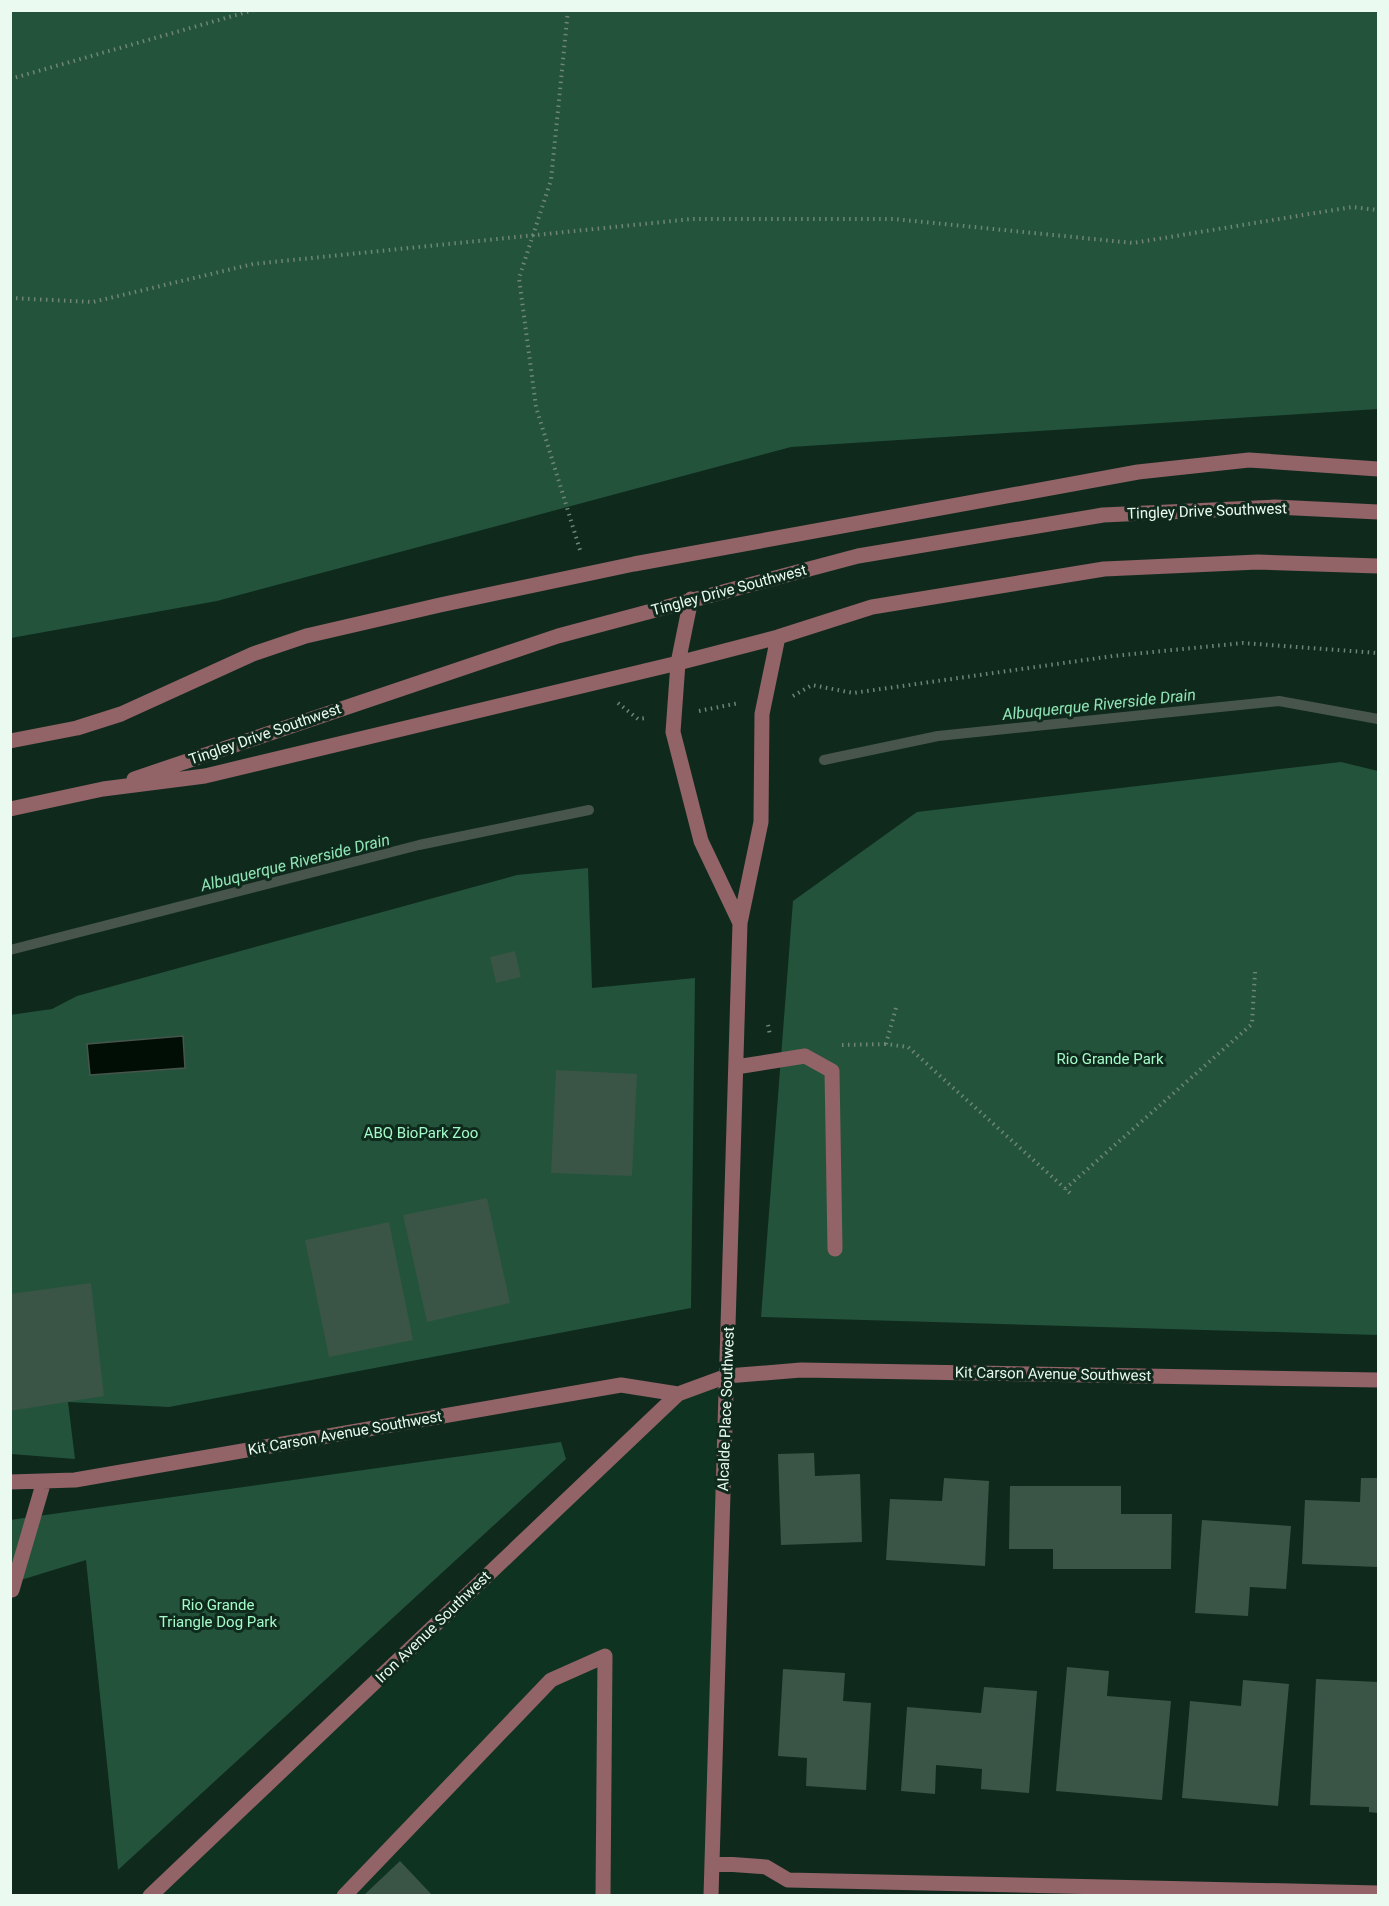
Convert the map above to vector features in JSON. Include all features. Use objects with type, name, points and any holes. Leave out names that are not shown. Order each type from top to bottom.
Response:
[{"type":"street","points":[[10,741],[77,728],[121,714],[253,654],[306,636],[634,564],[927,508],[1138,472],[1249,460],[1378,469]]},
{"type":"street","name":"Tingley Drive Southwest","points":[[103,789],[558,636],[858,556],[1103,515],[1275,507],[1378,512]]},
{"type":"street","name":"Tingley Drive Southwest","points":[[10,809],[103,789],[205,776],[678,663],[778,637],[872,607],[1104,569],[1258,562],[1378,566]]},
{"type":"street","name":"Alcalde Place Southwest","points":[[691,599],[678,663],[673,732],[701,841],[740,923]]},
{"type":"street","name":"Alcalde Place Southwest","points":[[711,1896],[740,923],[761,822],[762,714],[778,637]]},
{"type":"street","points":[[736,1067],[805,1056],[832,1071],[835,1250]]},
{"type":"street","name":"Kit Carson Avenue Southwest","points":[[727,1376],[801,1370],[1378,1380]]},
{"type":"street","name":"Iron Avenue Southwest","points":[[150,1896],[678,1394],[727,1376]]},
{"type":"street","name":"Kit Carson Avenue Southwest","points":[[10,1482],[75,1480],[621,1385],[678,1394]]},
{"type":"street","points":[[12,1590],[44,1481]]},
{"type":"street","points":[[344,1896],[551,1680],[605,1656],[603,1896]]},
{"type":"street","points":[[712,1863],[766,1867],[788,1880],[1378,1893]]},
{"type":"path","points":[[10,79],[254,10]]},
{"type":"path","points":[[568,10],[551,180],[519,278],[536,407],[581,553]]},
{"type":"path","points":[[10,298],[93,302],[253,264],[692,219],[894,219],[1133,243],[1352,207],[1378,210]]},
{"type":"path","points":[[674,716],[766,697],[790,698],[812,685],[853,693],[1113,656],[1243,642],[1378,653]]},
{"type":"path","points":[[1065,1189],[1252,1024],[1256,972]]},
{"type":"path","points":[[896,1008],[886,1044],[908,1047],[1070,1193]]},
{"type":"shaded area","points":[[183,1036],[185,1068],[90,1075],[87,1044]]},
{"type":"shaded area","points":[[727,1376],[711,1895],[150,1896],[678,1394]]},
{"type":"green space","points":[[11,10],[1378,11],[1378,409],[791,447],[217,601],[11,638]]},
{"type":"green space","name":"Rio Grande Park","points":[[1341,762],[1378,771],[1378,1335],[761,1317],[793,901],[917,812]]},
{"type":"green space","name":"ABQ BioPark Zoo","points":[[588,868],[592,988],[695,978],[691,1308],[169,1407],[68,1402],[75,1459],[11,1454],[10,1015],[52,1009],[77,996],[517,875]]},
{"type":"green space","name":"Rio Grande Triangle Dog Park","points":[[561,1442],[566,1459],[118,1870],[86,1560],[11,1583],[10,1520]]},
{"type":"building","points":[[515,951],[521,977],[496,983],[490,957]]},
{"type":"building","points":[[556,1070],[637,1074],[632,1176],[551,1173]]},
{"type":"building","points":[[487,1198],[510,1303],[427,1322],[403,1215]]},
{"type":"building","points":[[389,1222],[413,1340],[329,1357],[305,1240]]},
{"type":"building","points":[[91,1283],[104,1396],[10,1411],[10,1294]]},
{"type":"building","points":[[814,1453],[815,1476],[860,1474],[862,1542],[781,1545],[778,1454]]},
{"type":"building","points":[[944,1478],[989,1481],[985,1566],[886,1560],[890,1499],[942,1501]]},
{"type":"building","points":[[1361,1478],[1378,1478],[1378,1567],[1302,1564],[1305,1500],[1360,1502]]},
{"type":"building","points":[[1010,1486],[1121,1486],[1121,1514],[1172,1514],[1171,1569],[1053,1569],[1053,1549],[1009,1549]]},
{"type":"building","points":[[1202,1520],[1291,1526],[1286,1589],[1250,1587],[1248,1616],[1195,1613]]},
{"type":"building","points":[[1067,1667],[1109,1671],[1107,1696],[1171,1701],[1162,1800],[1056,1791]]},
{"type":"building","points":[[783,1669],[845,1673],[843,1701],[871,1703],[866,1790],[806,1786],[807,1758],[778,1756]]},
{"type":"building","points":[[1316,1679],[1378,1682],[1378,1813],[1369,1812],[1369,1807],[1310,1805]]},
{"type":"building","points":[[1243,1680],[1289,1684],[1278,1806],[1182,1798],[1190,1701],[1241,1706]]},
{"type":"building","points":[[984,1687],[1037,1691],[1029,1793],[981,1789],[982,1769],[936,1765],[935,1794],[901,1791],[907,1707],[981,1713]]},
{"type":"building","points":[[400,1861],[433,1896],[363,1896]]},
{"type":"waterway","name":"Albuquerque Riverside Drain","points":[[824,760],[938,736],[1279,701],[1378,719]]},
{"type":"waterway","name":"Albuquerque Riverside Drain","points":[[10,950],[419,845],[589,810]]}]
